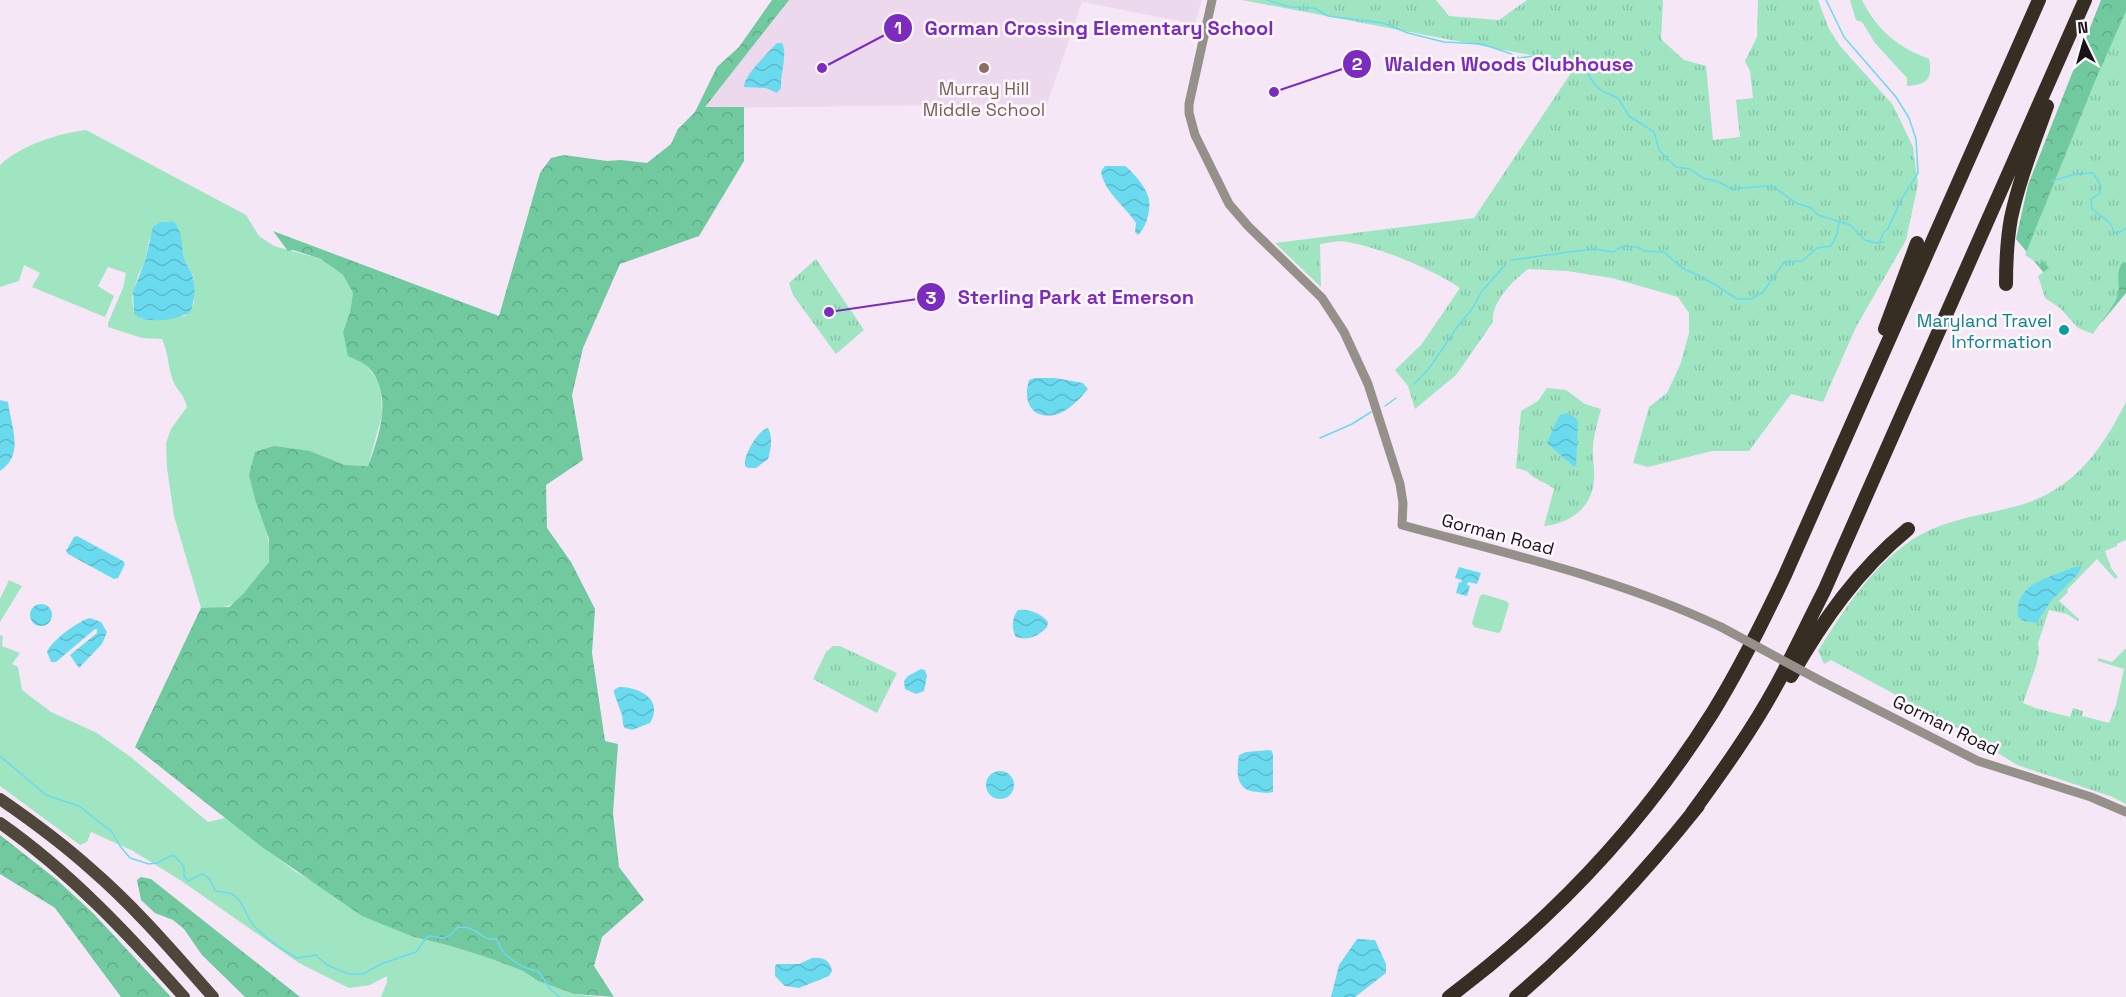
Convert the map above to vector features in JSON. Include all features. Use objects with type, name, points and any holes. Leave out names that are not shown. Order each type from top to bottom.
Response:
[{"type":"highway","points":[[1449,997],[1552,910],[1610,849],[1668,776],[1713,712],[1752,642],[1785,575],[2039,0]]},
{"type":"highway","points":[[2006,284],[2008,237],[2016,198],[2084,4]]},
{"type":"highway","points":[[1692,813],[1746,736],[1776,687],[1804,631],[2084,4]]},
{"type":"highway","points":[[1845,441],[1917,243]]},
{"type":"highway","points":[[1516,997],[1576,944],[1637,880],[1750,739],[1782,692],[1808,646],[1848,589],[1870,563],[1908,529]]},
{"type":"main road","points":[[0,799],[92,870],[145,922],[213,997]]},
{"type":"main road","points":[[0,823],[50,861],[109,915],[184,997]]},
{"type":"street","name":"Gorman Road","points":[[1212,0],[1190,95],[1189,113],[1195,135],[1223,193],[1236,213],[1322,298],[1344,332],[1368,384],[1397,475],[1403,503],[1402,525],[1626,588],[1671,604],[1721,627],[1977,761],[2091,797],[2126,812]]},
{"type":"shaded area","points":[[789,0],[1202,0],[1195,24],[1082,2],[1047,104],[704,108]]},
{"type":"green space","points":[[772,0],[789,0],[705,107],[744,107],[744,161],[699,236],[620,264],[583,348],[572,395],[583,460],[546,485],[547,528],[571,562],[595,609],[592,653],[605,741],[618,744],[613,813],[619,867],[644,900],[602,937],[594,966],[614,997],[574,994],[538,981],[523,971],[489,958],[414,937],[362,916],[262,847],[135,747],[201,608],[229,607],[243,594],[269,562],[269,539],[249,475],[255,452],[274,446],[310,451],[345,465],[368,466],[380,429],[381,390],[368,367],[348,356],[343,332],[350,312],[353,293],[343,275],[321,259],[293,250],[288,251],[273,231],[499,316],[540,173],[551,158],[564,155],[607,161],[647,163],[671,144],[678,129],[695,112],[717,67],[739,47]]},
{"type":"green space","points":[[1242,0],[1436,0],[1449,16],[1499,20],[1527,0],[1663,0],[1661,39],[1684,60],[1706,66],[1713,140],[1740,137],[1736,100],[1753,98],[1750,71],[1745,61],[1757,37],[1758,0],[1818,0],[1829,29],[1840,46],[1893,105],[1913,147],[1918,184],[1906,240],[1856,327],[1823,402],[1791,394],[1749,451],[1712,451],[1648,467],[1633,463],[1649,407],[1667,393],[1680,365],[1689,333],[1689,313],[1678,297],[1612,278],[1567,271],[1528,269],[1499,300],[1493,314],[1493,322],[1456,375],[1415,409],[1408,386],[1395,370],[1421,345],[1460,288],[1435,273],[1406,260],[1376,249],[1341,241],[1320,244],[1321,287],[1275,243],[1474,218],[1577,64]]},
{"type":"green space","points":[[1850,0],[1862,0],[1868,11],[1889,36],[1907,49],[1929,59],[1930,72],[1927,80],[1907,86],[1907,78],[1875,43],[1862,22],[1856,20]]},
{"type":"green space","points":[[2101,0],[2126,0],[2126,293],[2102,322],[2082,319],[2016,239],[2028,185]]},
{"type":"green space","points":[[2126,11],[2126,263],[2123,262],[2120,266],[2119,291],[2116,300],[2093,334],[2078,328],[2060,308],[2045,298],[2038,276],[2049,268],[2043,261],[2039,264],[2025,255],[2095,81]]},
{"type":"green space","points":[[86,130],[246,215],[259,236],[274,246],[321,259],[343,275],[353,293],[350,312],[343,332],[381,386],[382,415],[368,466],[345,465],[310,451],[249,475],[269,543],[269,561],[239,599],[223,607],[201,608],[174,516],[166,443],[171,429],[187,407],[172,378],[162,339],[142,338],[108,327],[123,288],[126,273],[108,267],[98,286],[114,296],[105,317],[32,287],[40,273],[24,265],[19,281],[0,287],[0,165],[29,146],[52,137]],"holes":[[[172,221],[185,261],[193,275],[194,304],[185,316],[142,319],[134,314],[132,298],[138,276],[145,261],[149,240],[160,222]]]},
{"type":"green space","points":[[816,259],[864,330],[836,354],[793,295],[789,283]]},
{"type":"green space","points":[[1547,388],[1566,390],[1585,404],[1601,409],[1594,441],[1594,479],[1590,498],[1579,512],[1571,517],[1544,526],[1554,489],[1527,471],[1516,468],[1521,411],[1538,401]]},
{"type":"green space","points":[[2126,402],[2126,540],[2105,551],[2111,568],[2118,577],[2115,579],[2097,559],[2059,601],[2079,619],[2078,621],[2067,614],[2049,610],[2038,643],[2036,666],[2023,703],[2070,717],[2073,708],[2083,711],[2082,716],[2109,723],[2116,705],[2124,669],[2098,661],[2098,658],[2112,662],[2126,648],[2126,804],[2110,796],[2017,765],[1963,731],[1831,660],[1824,664],[1818,651],[1862,587],[1889,558],[1920,535],[1942,525],[2033,501],[2051,492],[2082,468],[2094,454],[2106,438]]},
{"type":"green space","points":[[9,580],[22,586],[0,622],[0,599]]},
{"type":"green space","points":[[1483,594],[1509,604],[1501,631],[1498,633],[1474,627],[1472,623],[1480,596]]},
{"type":"green space","points":[[0,635],[3,636],[2,646],[20,653],[12,664],[18,667],[22,690],[51,712],[97,733],[132,758],[208,822],[225,818],[296,872],[398,930],[414,937],[489,958],[523,971],[538,981],[574,994],[600,997],[381,997],[387,976],[370,985],[349,988],[299,963],[180,880],[133,851],[91,832],[87,842],[80,845],[0,786]]},
{"type":"green space","points":[[833,646],[840,646],[897,673],[877,713],[813,679],[826,652]]},
{"type":"green space","points":[[0,835],[56,879],[93,913],[171,997],[121,997],[55,908],[0,874]]},
{"type":"green space","points":[[141,877],[151,879],[300,997],[245,997],[202,955],[184,929],[173,920],[155,913],[141,900],[137,880]]},
{"type":"water","points":[[777,43],[782,43],[784,47],[781,88],[777,93],[766,88],[744,87],[752,70]]},
{"type":"water","points":[[1105,166],[1125,166],[1146,192],[1149,201],[1148,217],[1138,235],[1135,232],[1136,223],[1106,185],[1101,171]]},
{"type":"water","points":[[173,221],[180,233],[185,259],[193,279],[192,308],[185,315],[170,319],[153,320],[139,317],[134,314],[133,292],[145,261],[153,227],[160,222]]},
{"type":"water","points":[[1055,378],[1083,383],[1088,389],[1062,412],[1042,415],[1036,412],[1029,403],[1027,388],[1029,380]]},
{"type":"water","points":[[0,400],[8,402],[14,448],[8,464],[0,471]]},
{"type":"water","points":[[1567,413],[1576,418],[1578,422],[1576,465],[1574,467],[1547,443],[1560,415]]},
{"type":"water","points":[[768,428],[771,443],[768,459],[756,468],[748,468],[745,462],[749,450],[760,433]]},
{"type":"water","points":[[77,536],[123,561],[125,564],[118,578],[114,579],[68,554],[66,551],[74,537]]},
{"type":"water","points":[[2082,566],[2077,575],[2050,602],[2037,623],[2024,621],[2018,617],[2020,599],[2029,587],[2073,567]]},
{"type":"water","points":[[1459,567],[1481,573],[1477,584],[1468,582],[1467,585],[1470,586],[1467,596],[1456,593],[1459,582],[1461,583],[1462,580],[1455,578]]},
{"type":"water","points":[[41,604],[49,607],[52,615],[49,623],[41,626],[33,623],[30,615],[33,607]]},
{"type":"water","points":[[1018,610],[1038,614],[1048,622],[1047,627],[1033,637],[1016,637],[1013,623]]},
{"type":"water","points":[[90,618],[101,622],[107,632],[102,644],[79,668],[70,655],[97,633],[95,629],[56,662],[51,662],[47,652],[54,642],[72,627]]},
{"type":"water","points":[[921,669],[925,670],[927,676],[924,691],[916,694],[905,689],[904,681],[908,676]]},
{"type":"water","points":[[619,687],[634,689],[652,701],[654,715],[650,723],[632,730],[625,728],[614,693],[614,690]]},
{"type":"water","points":[[1269,750],[1273,755],[1273,792],[1251,791],[1245,788],[1238,775],[1239,755],[1246,752]]},
{"type":"water","points":[[1000,771],[1010,775],[1014,785],[1010,795],[1000,799],[990,795],[986,785],[990,775]]},
{"type":"water","points":[[1357,939],[1375,940],[1386,964],[1386,973],[1355,997],[1331,997],[1339,965]]},
{"type":"water","points":[[812,958],[828,962],[832,971],[829,976],[799,988],[785,986],[775,976],[777,964],[799,964]]},
{"type":"waterway","points":[[1267,0],[1290,7],[1314,8],[1328,16],[1383,23],[1408,33],[1444,42],[1482,44],[1519,58],[1534,56],[1580,62],[1595,85],[1618,98],[1629,116],[1654,132],[1659,150],[1676,167],[1690,169],[1703,178],[1719,182],[1731,189],[1766,186],[1775,188],[1796,203],[1811,208],[1818,215],[1850,225],[1865,240],[1876,243],[1884,242]]},
{"type":"waterway","points":[[1826,0],[1844,37],[1896,97],[1909,118],[1916,139],[1918,173],[1880,241]]},
{"type":"waterway","points":[[2052,181],[2076,174],[2093,173],[2101,186],[2100,193],[2091,199],[2092,209],[2110,223],[2115,233],[2126,228]]},
{"type":"waterway","points":[[1511,260],[1594,249],[1613,252],[1623,246],[1637,247],[1645,251],[1664,252],[1681,267],[1737,299],[1751,299],[1763,292],[1784,262],[1802,261],[1817,248],[1831,246],[1839,223]]},
{"type":"waterway","points":[[1414,384],[1428,370],[1472,309],[1482,291],[1505,265]]},
{"type":"waterway","points":[[1385,406],[1396,398]]},
{"type":"waterway","points":[[1320,438],[1352,424],[1371,412]]},
{"type":"waterway","points":[[0,756],[46,795],[79,806],[112,832],[130,858],[149,864],[175,856],[184,867],[184,876],[188,881],[202,874],[211,881],[215,891],[234,895],[255,927],[275,944],[297,958],[316,955],[327,965],[349,974],[363,974],[381,964],[416,952],[430,936],[443,938],[449,936],[458,927],[466,927],[486,938],[497,939],[506,955],[521,966],[539,972],[551,990],[560,997]]},
{"type":"place","name":"Gorman Crossing Elementary School","points":[[822,68]]},
{"type":"place","name":"Murray Hill Middle School","points":[[984,68]]},
{"type":"place","name":"Walden Woods Clubhouse","points":[[1274,92]]},
{"type":"place","name":"Sterling Park at Emerson","points":[[829,312]]},
{"type":"place","name":"Maryland Travel Information","points":[[2064,330]]}]
